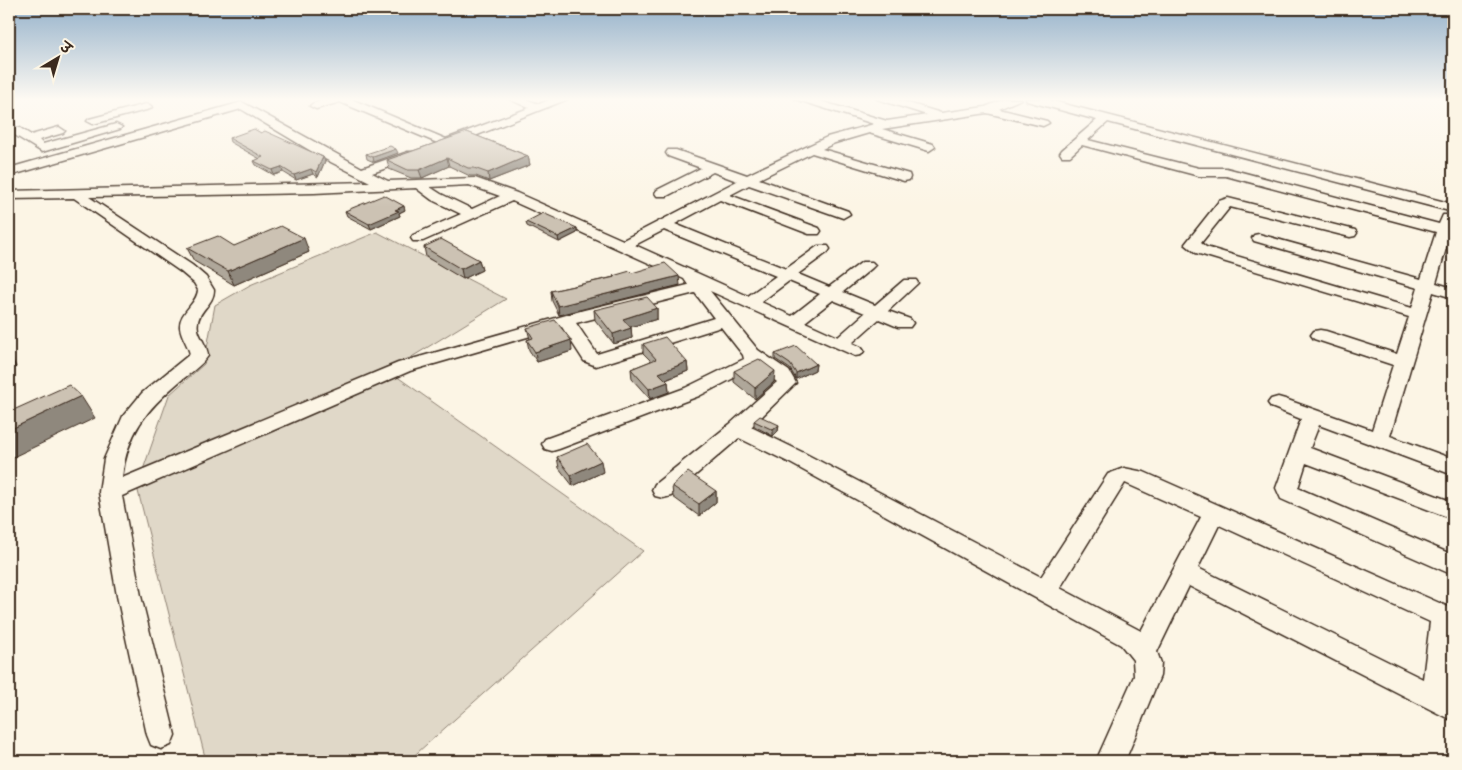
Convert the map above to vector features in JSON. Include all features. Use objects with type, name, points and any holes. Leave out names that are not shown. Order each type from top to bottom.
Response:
[{"type":"street","points":[[23,135],[58,158]]},
{"type":"street","points":[[29,139],[43,135]]},
{"type":"street","points":[[42,148],[88,135]]},
{"type":"street","points":[[9,172],[138,135]]},
{"type":"street","points":[[294,135],[386,186]]},
{"type":"street","points":[[423,135],[445,143]]},
{"type":"street","points":[[361,173],[467,135]]},
{"type":"street","points":[[623,246],[662,224],[810,149],[850,135]]},
{"type":"street","points":[[889,135],[929,146]]},
{"type":"street","points":[[1066,153],[1087,135]]},
{"type":"street","points":[[1154,135],[1295,184]]},
{"type":"street","points":[[1128,137],[1181,150],[1295,184],[1448,221]]},
{"type":"street","points":[[1080,141],[1164,169],[1203,173],[1222,172],[1295,184],[1448,221]]},
{"type":"street","points":[[810,149],[904,177]]},
{"type":"street","points":[[1164,169],[1181,150]]},
{"type":"street","points":[[672,153],[843,214]]},
{"type":"street","points":[[662,193],[712,167]]},
{"type":"street","points":[[9,195],[386,186],[470,181],[512,196],[623,246],[694,282],[749,303],[847,348],[876,312],[910,283]]},
{"type":"street","points":[[1221,182],[1295,184]]},
{"type":"street","points":[[420,184],[425,190],[473,214]]},
{"type":"street","points":[[75,192],[81,199],[119,225],[173,258],[200,280],[206,289],[205,298],[189,321],[189,328],[199,352],[198,356],[156,390],[130,421],[114,458],[110,492],[129,596],[161,735]]},
{"type":"street","points":[[718,195],[814,231]]},
{"type":"street","points":[[418,238],[512,196]]},
{"type":"street","points":[[1350,234],[1274,212],[1228,202],[1192,244],[1195,247],[1245,263],[1418,315]]},
{"type":"street","points":[[1245,263],[1274,212]]},
{"type":"street","points":[[1379,440],[1448,221]]},
{"type":"street","points":[[662,224],[904,323]]},
{"type":"street","points":[[1302,280],[1325,226]]},
{"type":"street","points":[[1259,238],[1453,294]]},
{"type":"street","points":[[749,303],[823,249]]},
{"type":"street","points":[[793,323],[867,265]]},
{"type":"street","points":[[110,492],[417,363],[566,321],[694,282]]},
{"type":"street","points":[[663,490],[737,430],[787,383],[782,375],[752,354],[694,282]]},
{"type":"street","points":[[566,321],[590,357],[596,360],[725,320]]},
{"type":"street","points":[[1320,335],[1404,362]]},
{"type":"street","points":[[552,444],[692,392],[745,367],[753,359],[752,354]]},
{"type":"street","points":[[1278,403],[1453,467]]},
{"type":"street","points":[[1312,416],[1288,482],[1287,488],[1289,493],[1453,564]]},
{"type":"street","points":[[737,430],[797,458],[1130,636],[1144,651],[1149,664],[1147,676],[1110,761]]},
{"type":"street","points":[[1299,452],[1453,511]]},
{"type":"street","points":[[1046,590],[1117,476],[1123,475],[1136,478],[1448,619],[1444,704],[1184,572]]},
{"type":"street","points":[[1144,651],[1214,513]]},
{"type":"shaded area","points":[[377,232],[506,299],[389,371],[643,551],[408,761],[206,761],[137,487],[169,395],[204,364],[215,305],[250,285]]},
{"type":"building","points":[[238,135],[274,135],[323,157],[316,172],[311,169],[294,175],[281,167],[272,170],[254,161],[263,157],[229,138]]},
{"type":"building","points":[[459,135],[474,135],[528,156],[488,173],[468,168],[447,158],[419,170],[408,170],[387,160]]},
{"type":"building","points":[[390,146],[396,149],[373,157],[366,154]]},
{"type":"building","points":[[384,195],[404,206],[395,210],[399,211],[369,224],[345,211]]},
{"type":"building","points":[[543,213],[577,228],[558,237],[526,222]]},
{"type":"building","points":[[281,226],[304,238],[228,271],[187,248],[218,236],[234,246]]},
{"type":"building","points":[[441,239],[479,260],[461,269],[424,247]]},
{"type":"building","points":[[665,263],[679,276],[558,306],[551,291],[615,277],[613,276],[630,271],[632,273]]},
{"type":"building","points":[[647,297],[657,308],[623,319],[631,328],[613,334],[594,310]]},
{"type":"building","points":[[555,320],[571,340],[535,352],[527,340],[533,338],[527,328]]},
{"type":"building","points":[[665,337],[687,362],[659,373],[668,382],[649,389],[631,369],[656,359],[643,344]]},
{"type":"building","points":[[796,346],[816,364],[796,373],[790,364],[775,354]]},
{"type":"building","points":[[759,359],[775,371],[755,388],[734,371]]},
{"type":"building","points":[[69,385],[81,396],[9,430],[9,412]]},
{"type":"building","points":[[760,416],[779,425],[773,430],[754,421]]},
{"type":"building","points":[[587,444],[601,461],[571,475],[557,457]]},
{"type":"building","points":[[688,472],[716,491],[699,504],[672,486]]}]
